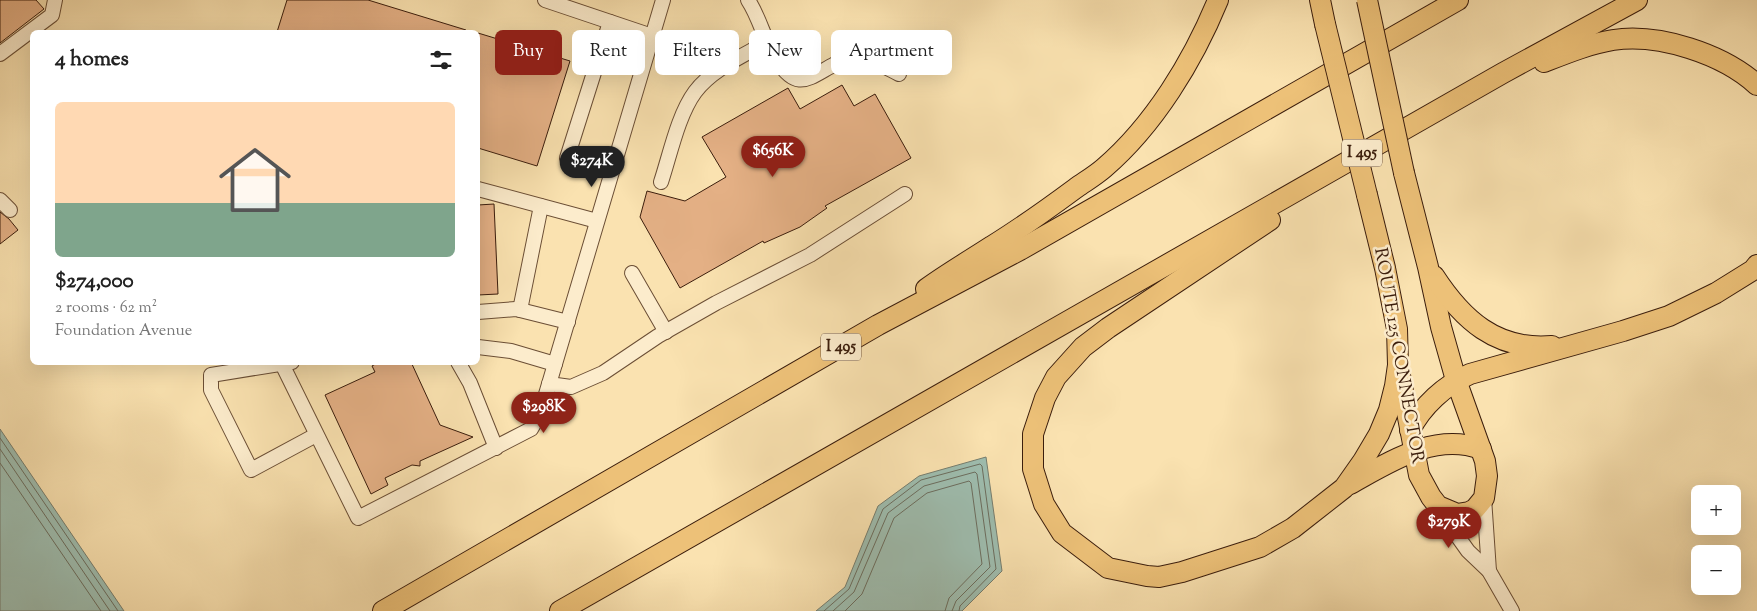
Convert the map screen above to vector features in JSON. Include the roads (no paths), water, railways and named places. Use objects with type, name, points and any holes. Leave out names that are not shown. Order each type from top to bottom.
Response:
[{"type":"highway","points":[[878,325],[950,271],[1057,202],[1104,168],[1144,127],[1170,92],[1208,25],[1218,0]]},
{"type":"highway","name":"ROUTE 125 CONNECTOR","points":[[1320,0],[1385,268],[1397,328],[1398,365],[1419,475],[1438,506]]},
{"type":"highway","points":[[1368,0],[1404,173],[1441,327],[1456,380],[1481,449],[1488,476],[1484,498],[1475,509],[1457,514],[1438,506]]},
{"type":"highway","name":"I 495","points":[[384,611],[878,325],[1020,250],[1458,0]]},
{"type":"highway","name":"I 495","points":[[560,611],[1503,73],[1637,0]]},
{"type":"highway","points":[[1503,73],[1536,66],[1586,46],[1615,40],[1647,40],[1678,45],[1701,52],[1722,61],[1757,85]]},
{"type":"highway","points":[[1327,173],[1304,195],[1279,214],[1108,328],[1083,347],[1056,377],[1045,398],[1033,434],[1033,469],[1044,504],[1062,533],[1108,568],[1159,577],[1182,572],[1260,547],[1293,528],[1344,488],[1414,451],[1450,443],[1462,443],[1481,449]]},
{"type":"highway","points":[[1410,430],[1417,417],[1456,380],[1470,374],[1623,331],[1669,316],[1716,293],[1753,270],[1757,265]]},
{"type":"highway","points":[[1428,267],[1445,293],[1472,323],[1494,336],[1515,344],[1537,347],[1576,344]]},
{"type":"highway","points":[[1344,488],[1379,434],[1389,410],[1398,365]]},
{"type":"street","points":[[32,30],[52,15],[55,0]]},
{"type":"street","points":[[545,0],[652,36]]},
{"type":"street","points":[[288,365],[316,434],[358,518],[531,429],[541,411],[663,0]]},
{"type":"street","points":[[748,0],[762,30]]},
{"type":"street","points":[[567,158],[610,22]]},
{"type":"street","points":[[0,54],[30,32]]},
{"type":"street","points":[[661,182],[686,106],[696,91],[717,72],[749,53]]},
{"type":"street","points":[[789,75],[795,79],[804,80],[814,75]]},
{"type":"street","points":[[480,189],[598,221]]},
{"type":"street","points":[[549,384],[571,386],[603,373],[666,332],[716,303],[810,255],[905,194]]},
{"type":"street","points":[[520,310],[541,206]]},
{"type":"street","points":[[632,273],[666,332]]},
{"type":"street","points":[[480,312],[520,310],[568,322]]},
{"type":"street","points":[[480,347],[511,351],[555,364]]},
{"type":"street","points":[[274,365],[211,375],[211,390],[251,470],[316,434]]},
{"type":"street","points":[[460,365],[470,383],[496,448]]},
{"type":"street","points":[[1484,498],[1489,571]]},
{"type":"street","points":[[1438,506],[1468,551],[1489,571],[1512,611]]},
{"type":"water","points":[[0,429],[124,611],[0,611]]},
{"type":"water","points":[[986,457],[1002,571],[962,611],[816,611],[845,587],[878,506],[919,476]]}]
